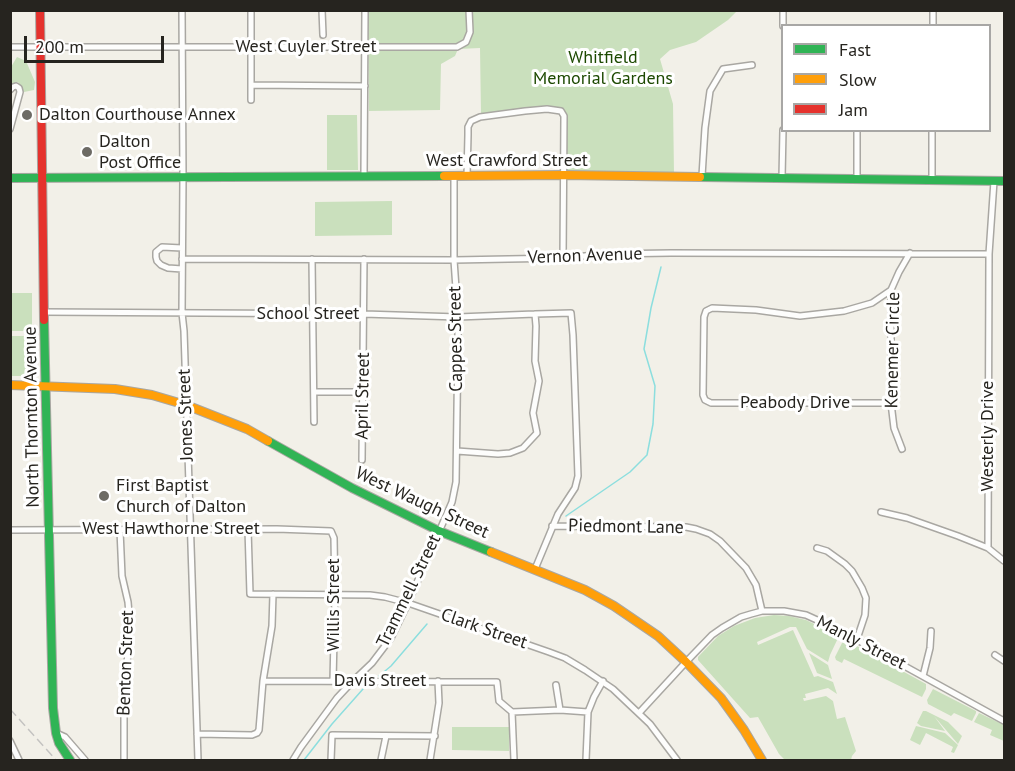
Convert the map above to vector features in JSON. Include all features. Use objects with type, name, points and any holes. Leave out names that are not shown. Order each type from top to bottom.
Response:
[{"type":"street","name":"North Thornton Avenue","points":[[40,10],[45,386],[56,733]]},
{"type":"street","name":"Jones Street","points":[[182,10],[182,313],[198,760]]},
{"type":"street","points":[[251,10],[251,99]]},
{"type":"street","points":[[322,10],[322,35]]},
{"type":"street","points":[[364,176],[365,10]]},
{"type":"street","name":"West Cuyler Street","points":[[10,47],[457,47],[466,42],[470,32],[470,13]]},
{"type":"street","points":[[702,177],[710,91],[723,69],[752,65]]},
{"type":"street","points":[[251,85],[364,86]]},
{"type":"street","points":[[10,90],[16,86],[20,92],[10,129]]},
{"type":"street","points":[[467,177],[468,127],[471,121],[480,117],[525,111],[547,109],[561,111],[564,116],[563,258]]},
{"type":"street","points":[[782,178],[783,132]]},
{"type":"street","points":[[857,132],[857,178]]},
{"type":"street","points":[[932,132],[932,180]]},
{"type":"street","name":"West Crawford Street","points":[[10,178],[564,175],[1005,181]]},
{"type":"street","name":"Cappes Street","points":[[452,502],[456,482],[458,317],[454,260],[454,177]]},
{"type":"street","name":"Westerly Drive","points":[[988,548],[989,254],[994,181]]},
{"type":"street","points":[[182,248],[162,247],[156,252],[156,257],[161,265],[182,269]]},
{"type":"street","name":"Vernon Avenue","points":[[182,259],[454,260],[660,253],[989,254]]},
{"type":"street","name":"Kenemer Circle","points":[[902,449],[894,428],[891,403],[891,290],[910,253]]},
{"type":"street","points":[[312,259],[314,422]]},
{"type":"street","name":"April Street","points":[[362,460],[364,260]]},
{"type":"street","name":"Peabody Drive","points":[[891,290],[872,303],[844,311],[800,316],[756,310],[712,308],[706,311],[704,317],[704,395],[705,400],[711,403],[891,403]]},
{"type":"street","name":"School Street","points":[[44,312],[364,314],[458,317],[571,314],[577,482],[552,526]]},
{"type":"street","points":[[457,451],[510,453],[523,448],[537,433],[533,413],[539,381],[535,361],[535,314]]},
{"type":"street","name":"West Waugh Street","points":[[10,385],[115,389],[152,395],[186,405],[247,429],[352,488],[439,531],[585,590],[614,606],[658,636],[686,662],[721,698],[762,760]]},
{"type":"street","points":[[314,392],[363,392]]},
{"type":"street","name":"Trammell Street","points":[[292,760],[326,712],[372,663],[390,638],[408,603],[452,502]]},
{"type":"street","points":[[881,512],[907,518],[958,536],[988,548],[1005,561]]},
{"type":"street","points":[[535,569],[552,526]]},
{"type":"street","name":"Piedmont Lane","points":[[552,526],[686,526],[696,528],[720,541],[746,568],[756,585],[762,611]]},
{"type":"street","name":"West Hawthorne Street","points":[[10,530],[331,531]]},
{"type":"street","name":"Benton Street","points":[[120,530],[122,576],[130,625],[124,704],[124,760]]},
{"type":"street","name":"Clark Street","points":[[248,530],[250,594],[385,597],[565,658],[603,681],[639,712],[677,760]]},
{"type":"street","name":"Willis Street","points":[[331,531],[334,538],[335,595],[333,681]]},
{"type":"street","points":[[817,548],[827,551],[845,564],[862,588],[866,598],[865,615],[857,639]]},
{"type":"street","points":[[197,734],[257,734],[272,626],[273,594]]},
{"type":"street","name":"Manly Street","points":[[639,712],[712,635],[722,628],[741,617],[762,611],[784,611],[819,620],[1005,721]]},
{"type":"street","points":[[923,676],[930,648],[931,631]]},
{"type":"street","points":[[995,655],[1005,661]]},
{"type":"street","name":"Davis Street","points":[[264,681],[497,682],[499,700],[512,711]]},
{"type":"street","points":[[430,760],[435,736],[438,681]]},
{"type":"street","points":[[586,760],[588,712],[603,681]]},
{"type":"street","points":[[556,685],[560,710]]},
{"type":"street","points":[[514,760],[512,711],[588,712]]},
{"type":"street","points":[[56,733],[59,743],[70,760]]},
{"type":"street","points":[[56,733],[65,737],[85,760]]},
{"type":"street","points":[[332,760],[332,735],[435,736]]},
{"type":"street","points":[[381,760],[386,736]]},
{"type":"street","points":[[10,741],[19,760]]},
{"type":"green space","name":"Whitfield Memorial Gardens","points":[[368,11],[737,11],[696,42],[670,50],[660,59],[673,104],[674,173],[566,173],[567,120],[564,110],[539,107],[481,114],[480,48],[458,49],[455,56],[441,64],[440,110],[369,111]]},
{"type":"green space","points":[[17,57],[26,61],[35,82],[34,90],[24,92],[18,82],[11,84],[11,67]]},
{"type":"green space","points":[[327,115],[357,115],[358,170],[327,170]]},
{"type":"green space","points":[[392,201],[392,235],[315,236],[315,202]]},
{"type":"green space","points":[[11,293],[32,293],[32,331],[11,331]]},
{"type":"green space","points":[[11,336],[34,336],[34,376],[11,376]]},
{"type":"green space","points":[[774,615],[806,620],[839,636],[828,662],[807,649],[796,627],[790,627],[757,642],[758,645],[793,630],[814,677],[818,676],[833,682],[837,694],[828,688],[805,694],[804,701],[826,696],[833,701],[837,719],[845,717],[856,751],[851,760],[785,760],[779,754],[758,717],[750,718],[698,660],[698,657],[718,636],[734,626],[755,618]]},
{"type":"green space","points":[[844,639],[926,684],[922,697],[844,659],[842,663],[836,660],[835,657]]},
{"type":"green space","points":[[809,653],[828,665],[832,679],[817,673]]},
{"type":"green space","points":[[933,689],[976,711],[972,721],[954,713],[951,716],[928,704],[927,700]]},
{"type":"green space","points":[[923,711],[948,722],[962,736],[958,744],[934,716],[945,731],[917,723]]},
{"type":"green space","points":[[979,713],[1004,725],[1004,741],[990,735],[992,730],[974,722]]},
{"type":"green space","points":[[916,726],[945,733],[958,745],[954,753],[951,752],[953,747],[926,733],[920,745],[910,740]]},
{"type":"green space","points":[[452,727],[509,727],[509,751],[452,750]]},
{"type":"waterway","points":[[566,516],[630,472],[647,455],[653,424],[655,386],[644,349],[661,267]]},
{"type":"waterway","points":[[379,676],[391,666],[427,624]]},
{"type":"waterway","points":[[304,760],[363,689]]},
{"type":"railway","points":[[10,709],[56,760]]},
{"type":"traffic: fast","points":[[10,178],[444,176]]},
{"type":"traffic: fast","points":[[700,177],[1004,181]]},
{"type":"traffic: fast","points":[[44,320],[53,708],[59,743],[70,760]]},
{"type":"traffic: fast","points":[[268,441],[352,488],[439,531],[491,552]]},
{"type":"traffic: slow","points":[[444,176],[700,177]]},
{"type":"traffic: slow","points":[[10,385],[115,389],[152,395],[186,405],[247,429],[268,441]]},
{"type":"traffic: slow","points":[[491,552],[585,590],[614,606],[658,636],[721,698],[762,760]]},
{"type":"traffic: jam","points":[[40,10],[44,320]]},
{"type":"place","name":"Dalton Courthouse Annex","points":[[27,115]]},
{"type":"place","name":"Dalton Post Office","points":[[87,152]]},
{"type":"place","name":"First Baptist Church of Dalton","points":[[104,496]]}]
